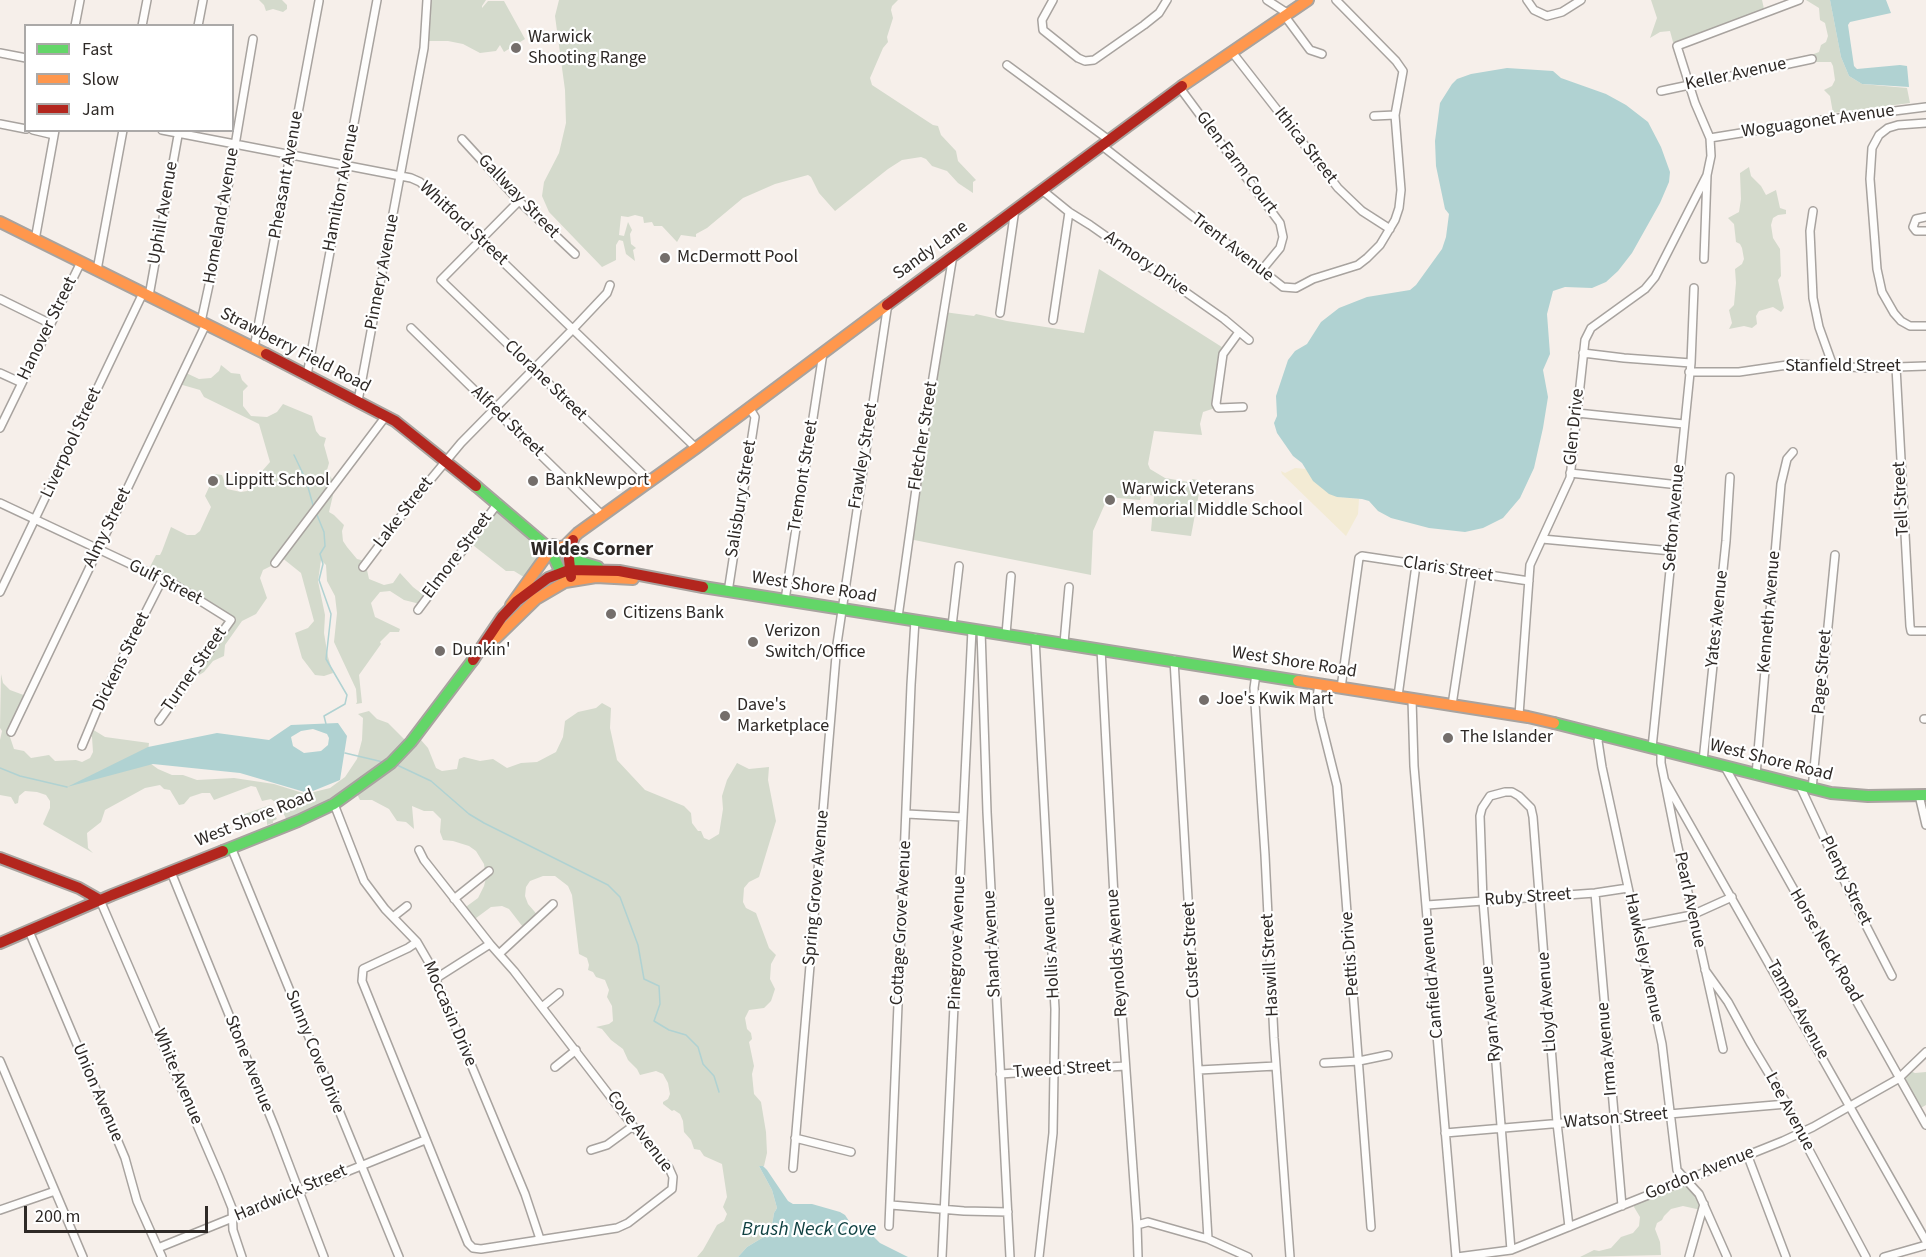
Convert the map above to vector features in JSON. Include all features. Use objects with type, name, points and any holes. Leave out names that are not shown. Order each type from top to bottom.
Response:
[{"type":"main road","name":"Sandy Lane","points":[[506,613],[550,549],[568,536],[575,536],[650,482],[1105,142],[1308,0]]},
{"type":"main road","name":"Strawberry Field Road","points":[[0,222],[386,416],[447,461],[550,549]]},
{"type":"main road","points":[[567,576],[570,544],[575,536]]},
{"type":"main road","points":[[550,549],[567,576]]},
{"type":"main road","points":[[570,552],[580,562],[607,569]]},
{"type":"main road","name":"West Shore Road","points":[[0,943],[100,900],[298,821],[334,804],[383,769],[404,750],[425,726],[517,601],[540,583],[607,569],[728,592],[1519,715],[1812,789],[1855,796],[1922,795]]},
{"type":"main road","name":"West Shore Road","points":[[474,659],[536,598],[567,576],[652,579]]},
{"type":"main road","points":[[0,858],[79,888],[100,900]]},
{"type":"street","points":[[75,24],[81,0]]},
{"type":"street","points":[[142,24],[147,0]]},
{"type":"street","points":[[198,24],[203,0]]},
{"type":"street","name":"Hamilton Avenue","points":[[307,375],[377,0]]},
{"type":"street","name":"Pinnery Avenue","points":[[358,400],[424,48],[427,0]]},
{"type":"street","points":[[1053,0],[1042,20],[1041,26],[1044,33],[1080,59],[1090,61],[1111,49],[1159,13],[1167,0]]},
{"type":"street","points":[[1267,0],[1286,14],[1310,50],[1322,54]]},
{"type":"street","name":"Trent Avenue","points":[[1007,65],[1105,142],[1261,271],[1283,287],[1296,288],[1313,279],[1358,265],[1374,252],[1390,229],[1398,210],[1401,190],[1395,115],[1403,71],[1336,0]]},
{"type":"street","points":[[1527,0],[1534,10],[1547,16],[1562,12],[1581,0]]},
{"type":"street","points":[[1704,259],[1707,175],[1711,156],[1710,138],[1689,86],[1677,46],[1798,0]]},
{"type":"street","name":"Pheasant Avenue","points":[[254,348],[319,1]]},
{"type":"street","name":"Homeland Avenue","points":[[204,323],[253,39]]},
{"type":"street","name":"Ithica Street","points":[[1232,52],[1338,188],[1362,211],[1390,229]]},
{"type":"street","points":[[0,53],[24,58]]},
{"type":"street","name":"Keller Avenue","points":[[1661,91],[1812,59]]},
{"type":"street","name":"Glen Farm Court","points":[[1180,88],[1280,223],[1282,244],[1278,253],[1261,271]]},
{"type":"street","name":"Woguagonet Avenue","points":[[1710,138],[1815,121],[1926,107]]},
{"type":"street","points":[[1374,116],[1395,115]]},
{"type":"street","points":[[1926,123],[1902,124],[1882,132],[1872,148],[1870,179],[1878,278],[1882,292],[1901,321],[1910,326],[1926,326]]},
{"type":"street","points":[[0,124],[24,129]]},
{"type":"street","points":[[97,270],[123,132]]},
{"type":"street","name":"Whitford Street","points":[[179,132],[346,165],[415,180],[424,185],[696,448]]},
{"type":"street","name":"Uphill Avenue","points":[[146,294],[179,132]]},
{"type":"street","points":[[35,240],[54,133]]},
{"type":"street","name":"Gallway Street","points":[[462,139],[519,201],[575,254]]},
{"type":"street","name":"Glen Drive","points":[[1519,715],[1530,565],[1566,488],[1570,473],[1585,340],[1592,328],[1645,289],[1655,277],[1707,175]]},
{"type":"street","name":"Armory Drive","points":[[1042,190],[1069,212],[1214,312],[1249,340]]},
{"type":"street","points":[[480,240],[519,201]]},
{"type":"street","points":[[1000,313],[1015,209]]},
{"type":"street","points":[[1813,211],[1810,231],[1813,298],[1822,337],[1833,366]]},
{"type":"street","points":[[1053,320],[1069,212]]},
{"type":"street","points":[[1926,217],[1916,219],[1913,224],[1916,231],[1926,231]]},
{"type":"street","name":"Clorane Street","points":[[480,240],[441,280],[650,482]]},
{"type":"street","name":"Fletcher Street","points":[[898,617],[923,439],[953,255]]},
{"type":"street","name":"Hanover Street","points":[[0,428],[81,262]]},
{"type":"street","name":"Lake Street","points":[[363,567],[411,503],[461,443],[607,293],[610,285]]},
{"type":"street","name":"Sefton Avenue","points":[[1657,750],[1672,551],[1691,363],[1694,288]]},
{"type":"street","name":"Liverpool Street","points":[[0,592],[146,294]]},
{"type":"street","points":[[0,299],[51,324]]},
{"type":"street","name":"Frawley Street","points":[[841,609],[888,303]]},
{"type":"street","name":"Almy Street","points":[[11,732],[147,452],[204,323]]},
{"type":"street","name":"Alfred Street","points":[[411,328],[603,516]]},
{"type":"street","points":[[1239,332],[1223,354],[1216,404],[1218,408],[1243,407]]},
{"type":"street","name":"Tremont Street","points":[[786,600],[823,353]]},
{"type":"street","points":[[1583,353],[1691,363]]},
{"type":"street","name":"Stanfield Street","points":[[1689,372],[1739,372],[1794,364],[1926,366]]},
{"type":"street","name":"Tell Street","points":[[1896,367],[1911,631],[1926,631]]},
{"type":"street","points":[[0,373],[22,383]]},
{"type":"street","name":"Salisbury Street","points":[[728,592],[755,417],[749,407]]},
{"type":"street","points":[[1577,413],[1684,424]]},
{"type":"street","points":[[275,563],[386,416]]},
{"type":"street","name":"Kenneth Avenue","points":[[1756,775],[1781,484],[1787,459],[1793,452]]},
{"type":"street","points":[[1570,473],[1679,485]]},
{"type":"street","name":"Yates Avenue","points":[[1703,761],[1726,541],[1730,477]]},
{"type":"street","name":"Gulf Street","points":[[0,503],[190,593],[231,620]]},
{"type":"street","name":"Elmore Street","points":[[418,610],[498,503]]},
{"type":"street","points":[[1542,539],[1672,551]]},
{"type":"street","name":"Page Street","points":[[1812,789],[1835,555]]},
{"type":"street","name":"Claris Street","points":[[1341,688],[1359,558],[1367,556],[1528,581]]},
{"type":"street","points":[[1398,696],[1416,565]]},
{"type":"street","points":[[952,626],[959,566]]},
{"type":"street","points":[[1452,705],[1472,573]]},
{"type":"street","points":[[1006,634],[1011,576]]},
{"type":"street","name":"Dickens Street","points":[[82,746],[102,698],[162,580]]},
{"type":"street","points":[[1064,643],[1069,587]]},
{"type":"street","name":"Spring Grove Avenue","points":[[793,1168],[841,609]]},
{"type":"street","name":"Turner Street","points":[[159,721],[231,620]]},
{"type":"street","name":"Cottage Grove Avenue","points":[[890,1226],[915,620]]},
{"type":"street","name":"Pinegrove Avenue","points":[[942,1257],[963,817],[976,630]]},
{"type":"street","name":"Shand Avenue","points":[[976,630],[1010,1257]]},
{"type":"street","name":"Hollis Avenue","points":[[1035,638],[1055,1009],[1053,1133],[1039,1257]]},
{"type":"street","name":"Reynolds Avenue","points":[[1101,649],[1125,1066],[1137,1225],[1137,1257]]},
{"type":"street","name":"Custer Street","points":[[1174,660],[1208,1239]]},
{"type":"street","name":"Haswill Street","points":[[1256,674],[1254,695],[1290,1257]]},
{"type":"street","name":"Pettis Drive","points":[[1319,684],[1317,697],[1320,718],[1338,797],[1371,1227]]},
{"type":"street","name":"Canfield Avenue","points":[[1412,699],[1414,766],[1456,1257]]},
{"type":"street","name":"Hawksley Avenue","points":[[1600,735],[1598,741],[1602,767],[1662,1044],[1677,1170],[1697,1190],[1727,1257]]},
{"type":"street","name":"Pearl Avenue","points":[[1657,750],[1723,1048]]},
{"type":"street","name":"Horse Neck Road","points":[[1725,767],[1926,1125]]},
{"type":"street","name":"Tampa Avenue","points":[[1665,781],[1926,1243]]},
{"type":"street","name":"Plenty Street","points":[[1800,786],[1856,906],[1892,976]]},
{"type":"street","name":"Lloyd Avenue","points":[[1505,792],[1519,796],[1531,808],[1533,817],[1557,1123],[1569,1227]]},
{"type":"street","name":"Ryan Avenue","points":[[1505,792],[1490,796],[1480,816],[1483,901],[1511,1250]]},
{"type":"street","points":[[1922,795],[1926,825]]},
{"type":"street","name":"Moccasin Drive","points":[[334,804],[364,881],[417,942],[435,979],[525,1194],[540,1239]]},
{"type":"street","points":[[906,814],[963,817]]},
{"type":"street","name":"Sunny Cove Drive","points":[[231,847],[399,1257]]},
{"type":"street","name":"Cove Avenue","points":[[417,942],[363,969],[362,981],[468,1244],[481,1250],[616,1228],[628,1223],[672,1189],[673,1177],[669,1168],[633,1126],[576,1050],[424,861],[419,850]]},
{"type":"street","points":[[454,899],[489,871]]},
{"type":"street","name":"Stone Avenue","points":[[171,872],[275,1128],[324,1257]]},
{"type":"street","name":"Ruby Street","points":[[1427,905],[1595,893],[1628,888]]},
{"type":"street","name":"Irma Avenue","points":[[1595,893],[1622,1206]]},
{"type":"street","points":[[1636,926],[1692,915],[1732,897]]},
{"type":"street","name":"White Avenue","points":[[100,900],[216,1167],[231,1208],[233,1230],[242,1257]]},
{"type":"street","points":[[499,954],[553,904]]},
{"type":"street","points":[[393,917],[407,906]]},
{"type":"street","name":"Union Avenue","points":[[29,931],[125,1158],[137,1201],[162,1257]]},
{"type":"street","points":[[435,979],[490,944]]},
{"type":"street","name":"Lee Avenue","points":[[1705,970],[1728,1002],[1787,1104],[1866,1257]]},
{"type":"street","points":[[542,1007],[559,993]]},
{"type":"street","points":[[555,1067],[576,1050]]},
{"type":"street","name":"Gordon Avenue","points":[[1456,1257],[1511,1250],[1800,1133],[1899,1076],[1926,1052]]},
{"type":"street","points":[[1324,1063],[1359,1061],[1388,1055]]},
{"type":"street","points":[[0,1061],[83,1257]]},
{"type":"street","name":"Tweed Street","points":[[1000,1074],[1125,1066]]},
{"type":"street","points":[[1199,1070],[1276,1066]]},
{"type":"street","name":"Watson Street","points":[[1445,1133],[1787,1104]]},
{"type":"street","points":[[591,1150],[607,1145],[633,1126]]},
{"type":"street","points":[[795,1138],[851,1152]]},
{"type":"street","name":"Hardwick Street","points":[[158,1248],[425,1140]]},
{"type":"street","points":[[1747,1154],[1786,1257]]},
{"type":"street","points":[[0,1210],[56,1191]]},
{"type":"street","points":[[1689,1257],[1704,1204]]},
{"type":"street","points":[[891,1205],[1008,1212]]},
{"type":"street","points":[[1137,1225],[1148,1222],[1208,1239],[1248,1257]]},
{"type":"street","points":[[1884,1257],[1926,1243]]},
{"type":"shaded area","points":[[259,0],[282,0],[287,5],[287,9],[283,12],[273,9],[266,11]]},
{"type":"shaded area","points":[[429,0],[486,0],[482,8],[488,1],[504,1],[525,39],[504,52],[500,45],[496,51],[480,53],[463,44],[426,41]]},
{"type":"shaded area","points":[[559,0],[898,0],[892,6],[893,18],[887,37],[888,42],[870,78],[872,85],[938,126],[941,135],[956,151],[958,161],[976,180],[973,182],[973,193],[958,183],[947,171],[932,166],[921,157],[902,160],[835,211],[819,193],[808,175],[775,184],[743,198],[707,228],[696,234],[696,237],[681,235],[677,242],[662,226],[654,226],[652,222],[644,223],[643,217],[621,216],[619,235],[624,236],[628,222],[632,230],[631,244],[636,248],[633,250],[635,261],[626,254],[623,241],[619,240],[616,245],[616,260],[602,267],[549,212],[542,196],[544,182],[559,153],[566,123],[565,90],[555,16]]},
{"type":"shaded area","points":[[1651,0],[1762,0],[1765,13],[1678,45],[1673,42],[1670,31],[1660,32],[1650,38],[1657,18]]},
{"type":"shaded area","points":[[1806,0],[1830,0],[1841,57],[1849,76],[1862,84],[1907,88],[1910,103],[1833,113],[1830,96],[1824,90],[1832,86],[1835,80],[1831,62],[1815,62],[1812,59],[1802,62],[1806,57],[1819,52],[1828,36],[1825,23],[1820,20],[1819,8]]},
{"type":"shaded area","points":[[1749,167],[1751,176],[1766,195],[1776,190],[1780,208],[1786,210],[1786,214],[1773,218],[1771,225],[1773,238],[1780,249],[1781,276],[1778,280],[1784,308],[1781,312],[1773,307],[1759,311],[1756,316],[1757,324],[1752,328],[1744,326],[1729,329],[1732,323],[1729,310],[1734,305],[1735,269],[1742,264],[1744,259],[1742,248],[1736,242],[1734,224],[1728,218],[1739,212],[1740,173]]},
{"type":"shaded area","points":[[1099,269],[1225,349],[1218,407],[1203,412],[1200,424],[1202,435],[1154,431],[1148,464],[1150,469],[1165,478],[1194,483],[1192,479],[1198,480],[1199,493],[1191,536],[1151,531],[1154,496],[1142,493],[1140,500],[1108,497],[1093,531],[1091,575],[909,539],[944,312],[974,316],[976,314],[1084,333]]},
{"type":"shaded area","points":[[221,365],[231,373],[240,374],[248,386],[243,391],[243,406],[251,416],[267,417],[277,412],[283,404],[312,416],[316,431],[320,436],[326,438],[324,445],[329,463],[327,470],[334,483],[330,489],[333,495],[329,512],[344,525],[343,541],[357,559],[365,561],[369,579],[384,585],[393,583],[400,573],[426,597],[420,604],[404,600],[390,591],[380,592],[371,603],[375,617],[400,629],[399,632],[390,632],[380,642],[381,644],[359,675],[362,703],[356,704],[356,689],[334,642],[337,613],[335,596],[327,581],[326,565],[321,560],[318,581],[325,615],[324,633],[333,673],[324,676],[315,675],[302,658],[295,633],[308,628],[314,621],[301,573],[281,557],[275,564],[263,570],[260,578],[267,598],[256,614],[242,621],[225,645],[224,656],[213,661],[204,672],[196,677],[190,672],[226,618],[148,571],[156,555],[160,555],[171,527],[187,535],[195,535],[200,531],[211,507],[205,496],[215,474],[222,475],[227,489],[247,491],[263,476],[263,470],[270,462],[259,424],[204,397],[200,390],[179,384],[184,372],[199,379],[211,378],[219,371]]},
{"type":"shaded area","points":[[497,504],[552,550],[527,579],[514,571],[506,571],[469,542]]},
{"type":"shaded area","points":[[1,674],[3,683],[10,690],[29,697],[10,737],[14,749],[24,751],[31,758],[49,755],[55,761],[82,762],[90,758],[93,752],[92,737],[89,734],[92,729],[105,737],[149,743],[147,761],[172,775],[183,775],[197,780],[234,778],[274,784],[306,794],[330,788],[345,777],[357,759],[362,740],[363,718],[358,714],[369,711],[377,719],[388,723],[410,745],[418,738],[421,740],[428,748],[436,768],[442,771],[457,769],[459,759],[464,757],[480,761],[493,759],[507,768],[521,763],[537,762],[556,752],[563,737],[565,721],[578,712],[596,708],[602,703],[611,708],[610,728],[617,760],[645,790],[684,806],[691,813],[692,823],[698,831],[701,831],[704,838],[709,840],[719,834],[723,809],[722,796],[727,780],[737,763],[749,769],[769,767],[768,780],[776,821],[759,877],[749,882],[744,888],[743,902],[746,908],[756,913],[769,948],[776,955],[771,964],[770,979],[775,989],[771,1001],[764,1008],[749,1010],[745,1018],[752,1039],[749,1042],[754,1066],[752,1074],[754,1094],[761,1102],[766,1132],[767,1153],[764,1166],[759,1166],[772,1190],[777,1208],[771,1231],[747,1247],[738,1257],[697,1257],[717,1225],[724,1221],[727,1214],[723,1207],[727,1197],[722,1164],[704,1156],[700,1150],[694,1149],[691,1140],[684,1132],[680,1114],[663,1104],[670,1094],[663,1074],[656,1071],[640,1075],[628,1060],[623,1049],[602,1029],[596,1027],[613,1021],[612,1006],[607,997],[609,990],[605,980],[596,977],[588,970],[587,958],[579,954],[572,895],[568,886],[555,876],[543,876],[530,881],[526,887],[525,896],[528,904],[540,918],[526,931],[509,909],[502,906],[491,907],[472,921],[463,909],[478,898],[484,886],[486,878],[484,864],[476,851],[469,846],[443,840],[440,832],[441,819],[433,811],[424,811],[412,806],[414,829],[406,822],[397,821],[389,809],[372,800],[360,800],[356,792],[289,825],[280,806],[271,799],[262,801],[256,787],[251,786],[214,800],[210,793],[202,793],[190,797],[184,804],[179,805],[170,790],[160,785],[145,788],[105,810],[101,822],[87,833],[88,848],[93,853],[43,824],[50,808],[50,801],[46,795],[25,791],[15,804],[11,797],[0,795]]},
{"type":"shaded area","points":[[270,805],[277,819],[273,823],[267,825],[267,821],[263,821],[246,826],[243,823],[242,815]]},
{"type":"shaded area","points":[[1908,1070],[1915,1073],[1926,1072],[1926,1105],[1919,1109],[1900,1075]]},
{"type":"shaded area","points":[[1685,1179],[1699,1192],[1701,1210],[1683,1206],[1671,1209],[1657,1223],[1655,1229],[1660,1242],[1661,1255],[1580,1257],[1594,1250],[1611,1248],[1621,1237],[1633,1233],[1639,1226],[1640,1217],[1634,1207],[1634,1201]]},
{"type":"sand","points":[[1295,468],[1306,469],[1337,497],[1359,499],[1358,514],[1346,536],[1281,471],[1285,473]]},
{"type":"water","points":[[1830,0],[1886,0],[1891,13],[1850,22],[1848,25],[1854,66],[1857,69],[1907,66],[1909,87],[1862,84],[1849,76],[1841,57]]},
{"type":"water","points":[[1507,68],[1553,71],[1561,78],[1606,94],[1626,105],[1648,122],[1661,147],[1670,172],[1669,182],[1632,253],[1618,271],[1606,282],[1592,288],[1565,287],[1553,291],[1547,314],[1550,354],[1543,370],[1548,397],[1534,468],[1520,498],[1503,518],[1483,528],[1465,532],[1429,528],[1391,518],[1378,511],[1369,501],[1329,494],[1313,481],[1302,463],[1293,456],[1277,433],[1274,423],[1277,416],[1276,396],[1288,360],[1295,351],[1307,344],[1321,322],[1339,308],[1367,297],[1410,290],[1442,249],[1449,214],[1445,209],[1436,166],[1435,141],[1440,103],[1457,79],[1471,74]]},
{"type":"water","points":[[338,723],[347,736],[340,780],[308,793],[240,773],[153,764],[67,787],[148,747],[217,733],[269,740],[291,725]],"holes":[[[313,729],[327,734],[328,745],[321,751],[304,753],[293,746],[291,737],[301,731]]]},
{"type":"water","name":"Brush Neck Cove","points":[[759,1166],[767,1170],[788,1201],[793,1204],[812,1204],[840,1212],[845,1215],[853,1227],[871,1234],[880,1243],[908,1257],[738,1257],[747,1247],[771,1231],[777,1208],[772,1190]]},
{"type":"waterway","points":[[294,455],[306,480],[313,505]]},
{"type":"waterway","points":[[317,515],[324,532],[325,546],[320,554],[323,564],[319,580],[331,614],[326,659],[347,695],[345,704],[324,716],[326,724]]},
{"type":"waterway","points":[[345,753],[383,762]]},
{"type":"waterway","points":[[397,765],[431,781],[469,814],[484,823],[608,885],[620,897],[638,945],[644,979],[659,986],[660,1004],[654,1021],[669,1030],[686,1035],[698,1047],[703,1064],[714,1076],[719,1092]]},
{"type":"waterway","points":[[0,768],[20,776],[67,787]]},
{"type":"traffic: fast","points":[[476,486],[550,549],[564,579]]},
{"type":"traffic: fast","points":[[570,552],[578,561],[598,567]]},
{"type":"traffic: fast","points":[[703,587],[1298,681]]},
{"type":"traffic: fast","points":[[223,851],[334,804],[391,763],[411,742],[473,660]]},
{"type":"traffic: fast","points":[[1554,723],[1831,793],[1868,796],[1926,795]]},
{"type":"traffic: slow","points":[[1182,86],[1308,0]]},
{"type":"traffic: slow","points":[[0,222],[266,354]]},
{"type":"traffic: slow","points":[[550,549],[565,546],[578,533],[887,305]]},
{"type":"traffic: slow","points":[[511,605],[554,545]]},
{"type":"traffic: slow","points":[[496,638],[536,599],[565,582],[596,577],[633,579]]},
{"type":"traffic: slow","points":[[1298,681],[1554,723]]},
{"type":"traffic: jam","points":[[887,305],[1182,86]]},
{"type":"traffic: jam","points":[[266,354],[395,421],[476,486]]},
{"type":"traffic: jam","points":[[571,577],[569,559],[570,544],[573,540]]},
{"type":"traffic: jam","points":[[473,660],[502,617],[517,601],[548,578],[569,570],[619,571],[703,587]]},
{"type":"traffic: jam","points":[[0,943],[223,851]]},
{"type":"traffic: jam","points":[[0,858],[79,888],[100,900]]},
{"type":"place","name":"Warwick Shooting Range","points":[[516,48]]},
{"type":"place","name":"McDermott Pool","points":[[665,258]]},
{"type":"place","name":"Lippitt School","points":[[213,481]]},
{"type":"place","name":"BankNewport","points":[[533,481]]},
{"type":"place","name":"Warwick Veterans Memorial Middle School","points":[[1110,500]]},
{"type":"place","name":"Citizens Bank","points":[[611,614]]},
{"type":"place","name":"Verizon Switch/Office","points":[[753,642]]},
{"type":"place","name":"Dunkin'","points":[[440,651]]},
{"type":"place","name":"Joe's Kwik Mart","points":[[1204,700]]},
{"type":"place","name":"Dave's Marketplace","points":[[725,716]]},
{"type":"place","name":"The Islander","points":[[1448,738]]},
{"type":"district","name":"Wildes Corner","points":[[592,551]]}]
